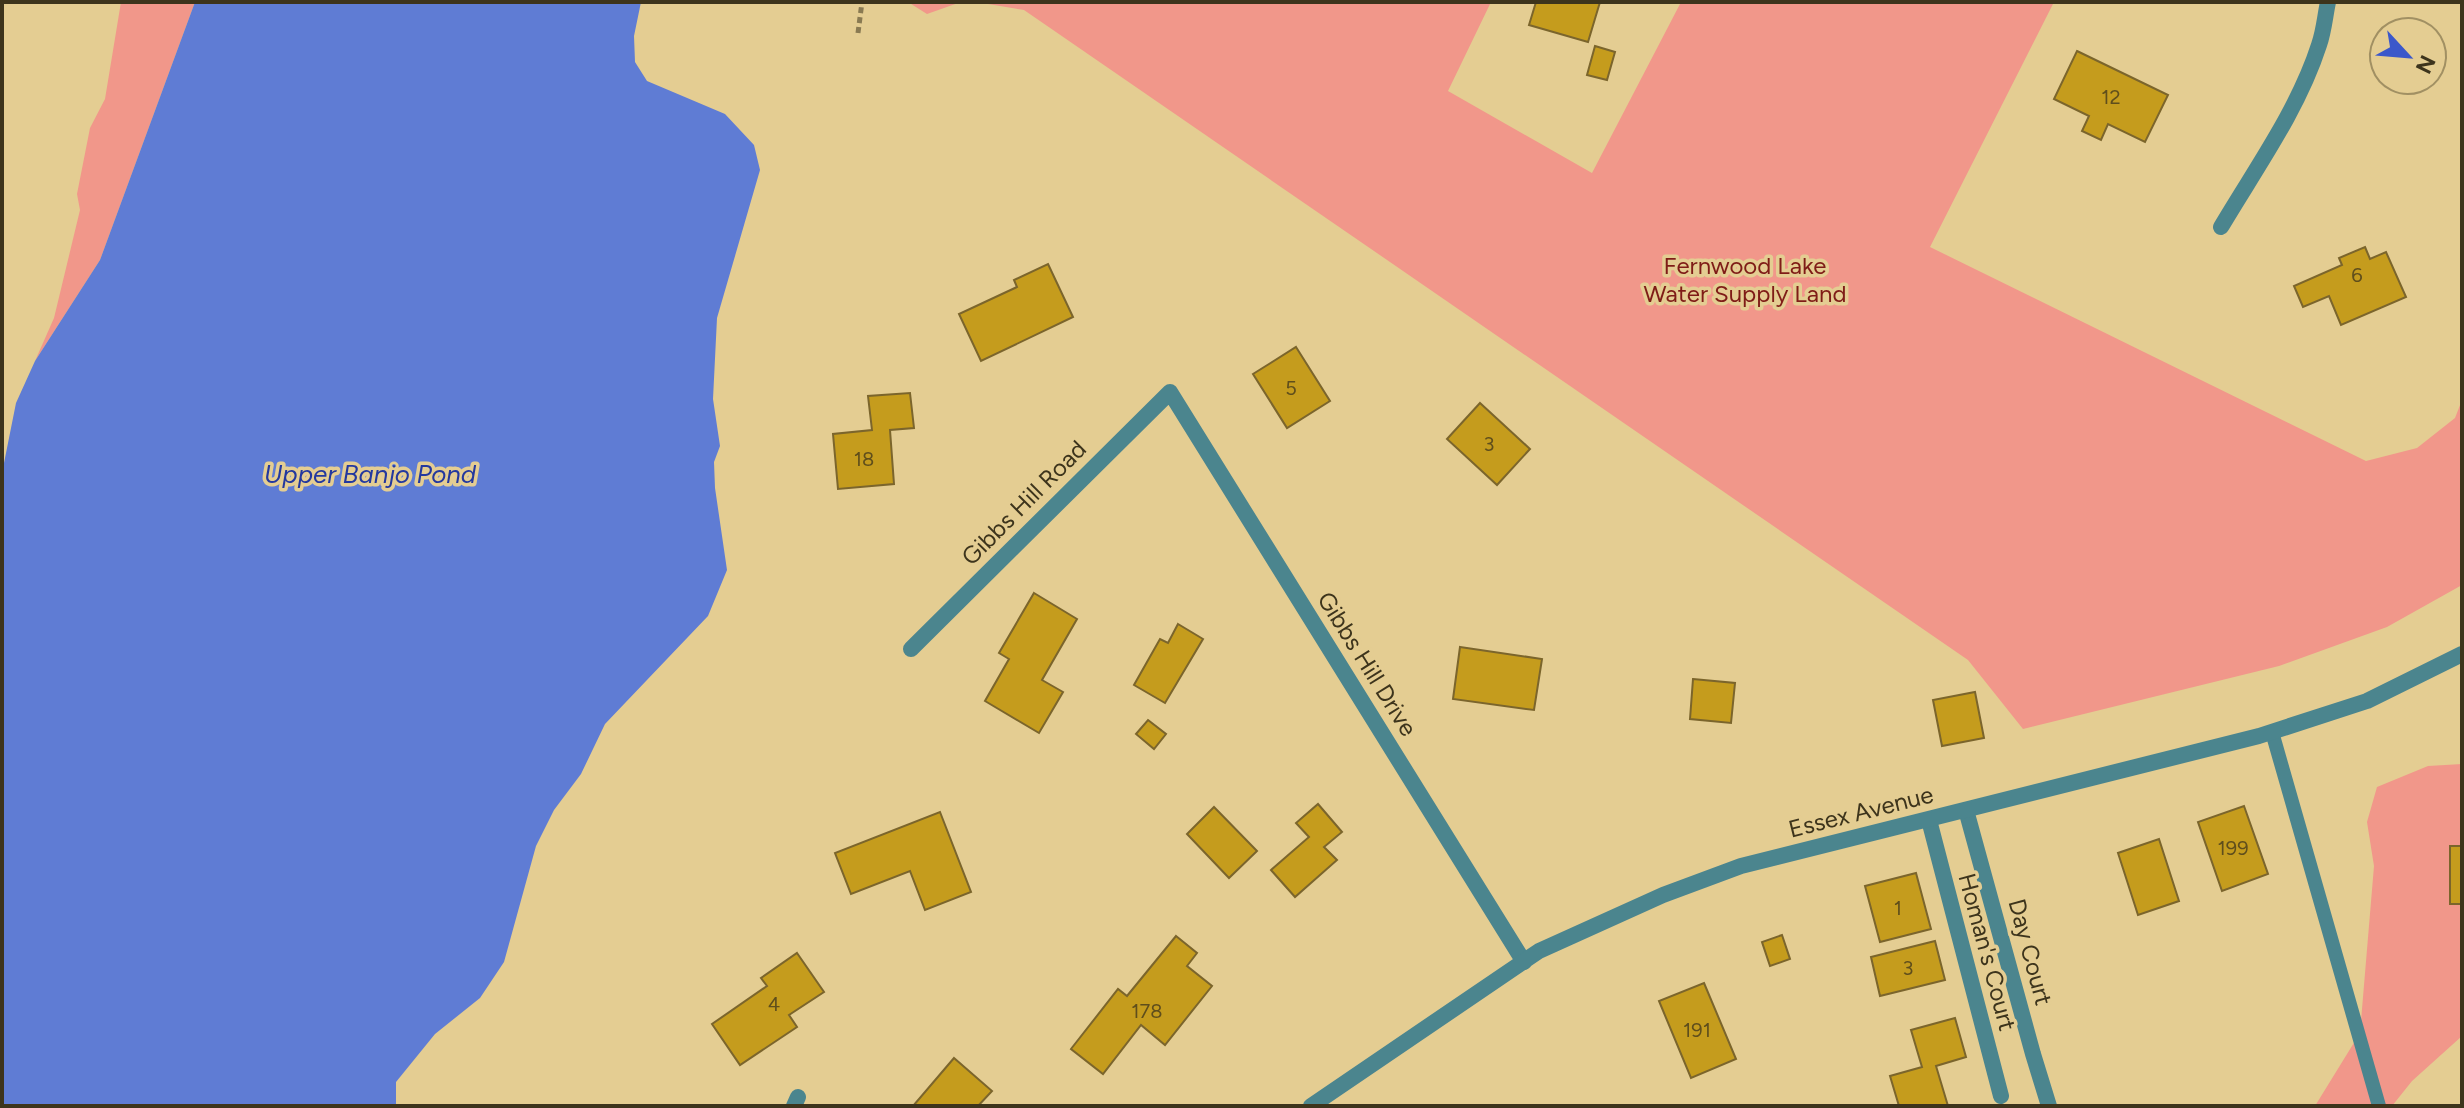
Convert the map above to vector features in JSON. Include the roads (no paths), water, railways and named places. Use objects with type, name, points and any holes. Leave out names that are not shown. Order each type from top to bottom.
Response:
[{"type":"street","points":[[2221,227],[2288,116],[2306,79],[2320,43],[2328,2]]},
{"type":"street","name":"Gibbs Hill Road","points":[[911,649],[1170,392]]},
{"type":"street","name":"Gibbs Hill Drive","points":[[1170,392],[1524,962]]},
{"type":"street","name":"Essex Avenue","points":[[1311,1106],[1539,951],[1663,895],[1741,866],[2272,732],[2367,701],[2462,654]]},
{"type":"street","name":"Day Court","points":[[1966,810],[2049,1106]]},
{"type":"street","name":"Homan's Court","points":[[1929,820],[2001,1096]]},
{"type":"lane","points":[[2272,732],[2379,1106]]},
{"type":"water","name":"Upper Banjo Pond","points":[[195,2],[641,2],[634,36],[635,62],[647,81],[725,114],[754,145],[760,170],[717,318],[713,399],[720,446],[714,462],[715,488],[727,570],[708,616],[605,724],[581,774],[554,810],[536,846],[504,962],[480,998],[435,1034],[396,1082],[396,1106],[2,1106],[2,473],[16,403],[35,361],[100,260]]},
{"type":"park label","name":"Fernwood Lake Water Supply Land","points":[[1745,280]]}]
